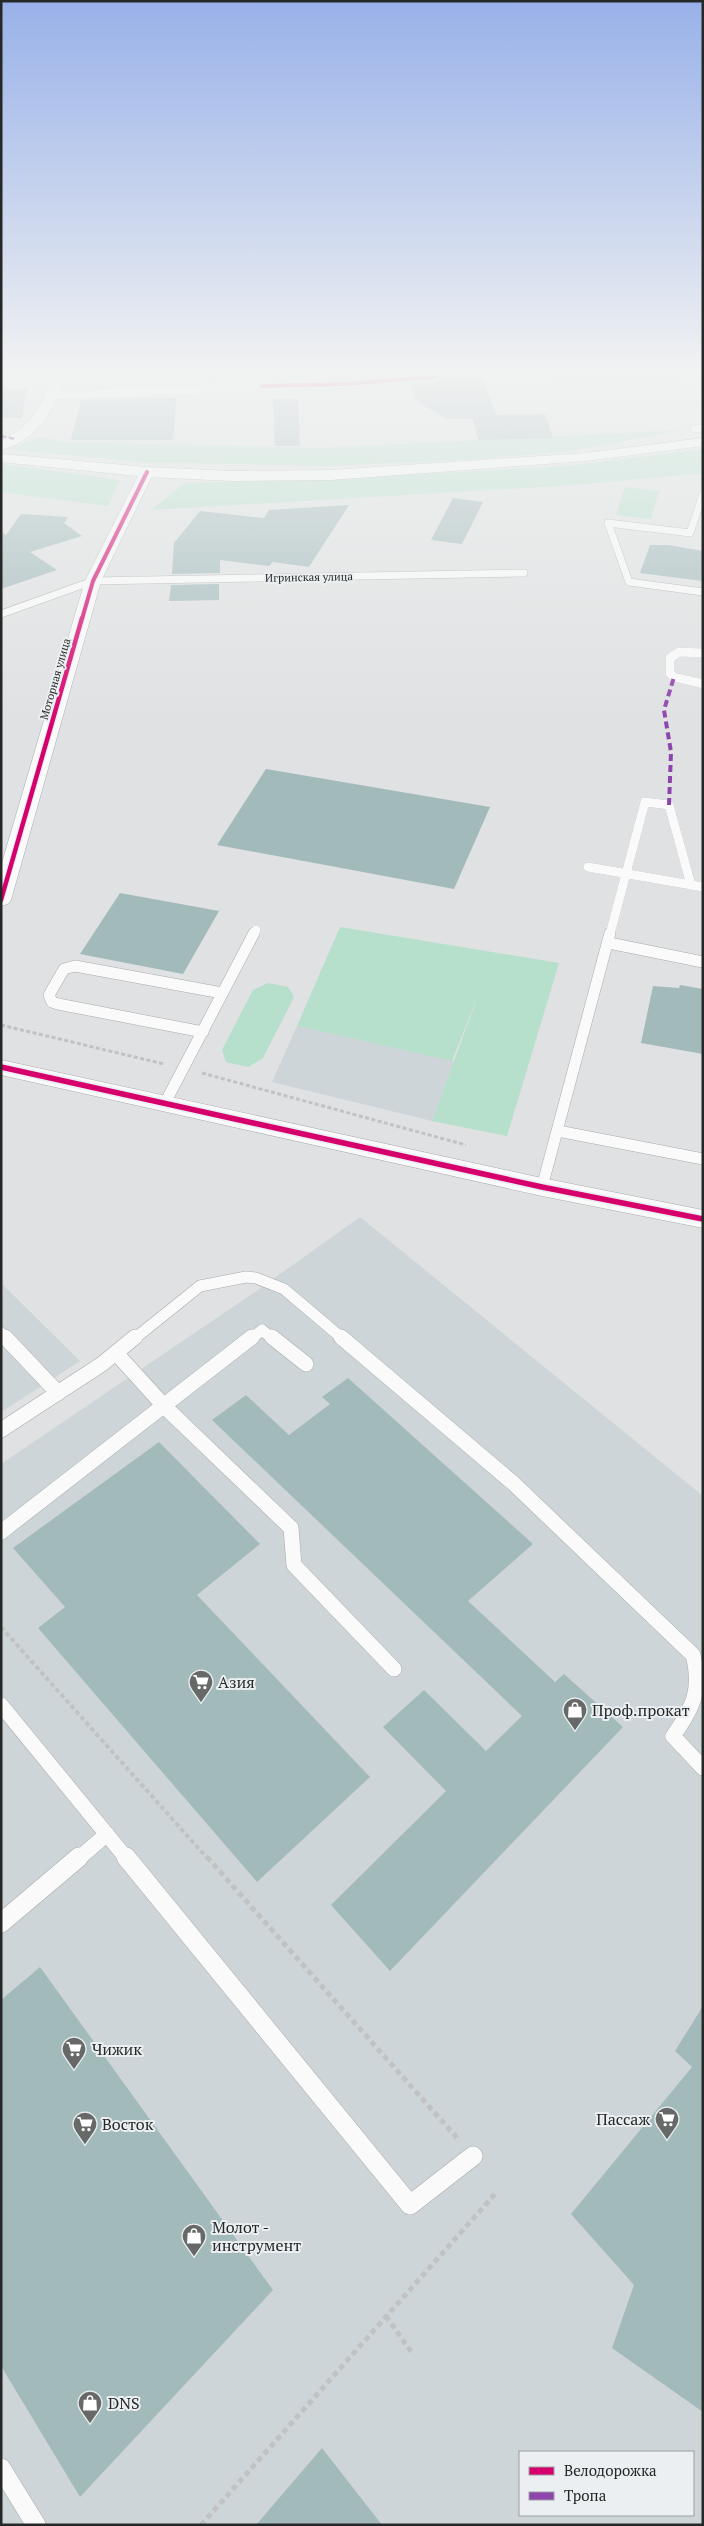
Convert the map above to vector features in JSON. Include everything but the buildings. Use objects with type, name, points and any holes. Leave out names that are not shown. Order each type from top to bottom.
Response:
[{"type":"street","name":"Моторная улица","points":[[1,900],[94,581],[137,492]]},
{"type":"street","points":[[1,1067],[542,1187],[703,1219]]},
{"type":"lane","points":[[703,494],[690,533],[608,523],[629,582],[703,592]]},
{"type":"lane","name":"Игринская улица","points":[[1,614],[94,581],[524,573]]},
{"type":"lane","points":[[703,653],[679,652],[670,658],[669,667],[674,678],[703,684]]},
{"type":"lane","points":[[542,1187],[609,943],[624,874],[645,802],[669,805],[691,885]]},
{"type":"lane","points":[[588,867],[703,887]]},
{"type":"lane","points":[[165,1103],[256,930]]},
{"type":"lane","points":[[609,943],[703,962]]},
{"type":"lane","points":[[203,1032],[58,1004],[52,1002],[49,995],[64,969],[75,966],[222,992]]},
{"type":"lane","points":[[558,1131],[703,1159]]},
{"type":"lane","points":[[1,1430],[116,1353],[200,1286],[246,1277],[256,1278],[284,1289],[513,1483],[693,1655],[702,1670],[701,1691],[696,1704],[672,1736],[703,1768]]},
{"type":"lane","points":[[1,1532],[262,1330],[306,1364]]},
{"type":"lane","points":[[1,1333],[58,1393]]},
{"type":"lane","points":[[116,1353],[164,1407],[292,1528],[294,1565],[394,1669]]},
{"type":"lane","points":[[1,1705],[410,2204],[473,2156]]},
{"type":"lane","points":[[1,1922],[107,1834]]},
{"type":"lane","points":[[1,2468],[36,2525]]},
{"type":"path","points":[[1,1025],[184,1068],[472,1146]]},
{"type":"path","points":[[1,1628],[473,2156]]},
{"type":"path","points":[[201,2525],[495,2194]]},
{"type":"path","points":[[386,2316],[412,2353]]},
{"type":"shaded area","points":[[297,1026],[454,1061],[432,1121],[272,1082]]},
{"type":"shaded area","points":[[360,1217],[703,1496],[703,2525],[1,2525],[1,1464],[255,1292]]},
{"type":"shaded area","points":[[1,1283],[80,1361],[1,1412]]},
{"type":"green space","points":[[1,492],[115,492],[108,506]]},
{"type":"green space","points":[[174,492],[458,492],[151,510]]},
{"type":"green space","points":[[623,492],[659,492],[651,519],[616,515]]},
{"type":"green space","points":[[340,927],[559,963],[507,1136],[432,1121],[480,990],[452,1061],[297,1026]]},
{"type":"green space","points":[[268,983],[288,987],[294,997],[263,1058],[248,1067],[226,1062],[222,1050],[253,990]]},
{"type":"marked path","points":[[669,805],[671,752],[664,710],[674,677]]},
{"type":"cycle path","points":[[1,900],[93,581],[137,492]]},
{"type":"cycle path","points":[[1,1067],[542,1187],[703,1219]]},
{"type":"place","name":"Азия","points":[[201,1703]]},
{"type":"place","name":"Проф.прокат","points":[[575,1731]]},
{"type":"place","name":"Чижик","points":[[74,2070]]},
{"type":"place","name":"Пассаж","points":[[667,2140]]},
{"type":"place","name":"Восток","points":[[85,2145]]},
{"type":"place","name":"Молот - инструмент","points":[[194,2257]]},
{"type":"place","name":"DNS","points":[[90,2424]]}]
